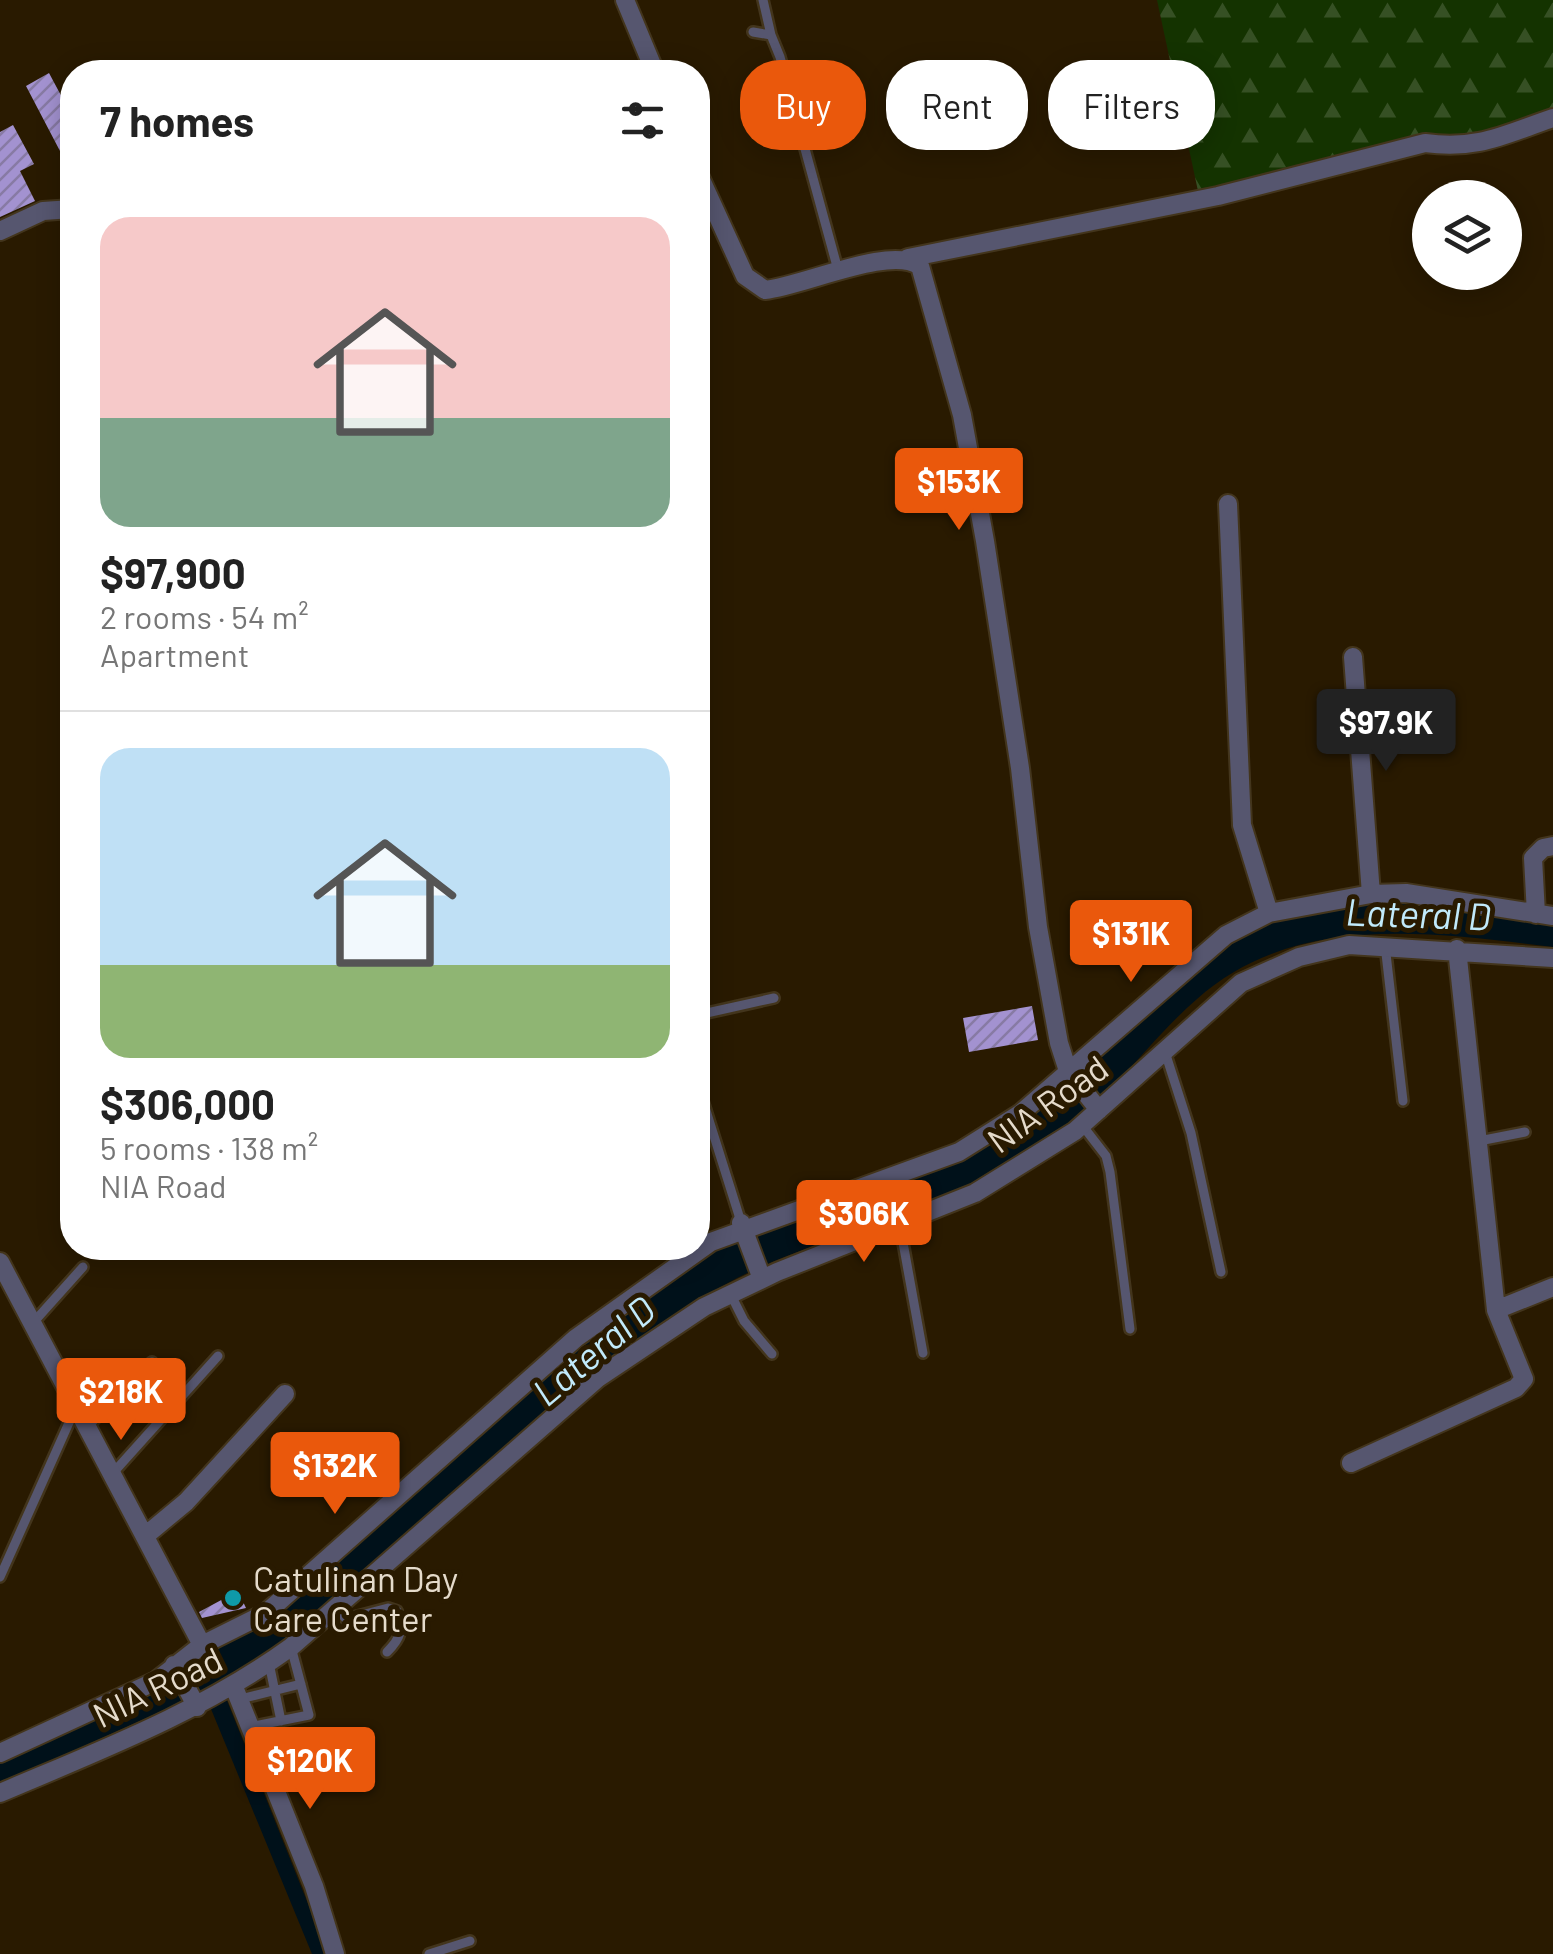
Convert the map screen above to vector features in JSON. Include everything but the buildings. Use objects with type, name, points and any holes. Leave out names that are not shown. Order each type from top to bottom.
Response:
[{"type":"street","points":[[625,0],[651,60]]},
{"type":"street","points":[[710,201],[729,246],[752,284],[765,290],[788,288],[908,258],[1218,196],[1426,143],[1456,148],[1477,144],[1553,118]]},
{"type":"street","points":[[0,231],[43,211],[60,210]]},
{"type":"street","points":[[908,258],[920,266],[962,415],[1020,768],[1038,928],[1059,1043],[1073,1076],[1097,1107]]},
{"type":"street","points":[[1228,504],[1242,826],[1269,913]]},
{"type":"street","points":[[1353,658],[1371,894]]},
{"type":"street","points":[[710,1243],[959,1152],[1073,1076],[1186,966],[1226,935],[1269,913],[1371,894],[1406,894],[1544,915],[1534,858],[1543,848],[1553,846]]},
{"type":"street","name":"NIA Road","points":[[0,1793],[216,1698],[291,1647],[598,1378],[760,1275],[900,1226],[975,1193],[1082,1125],[1097,1107],[1241,983],[1275,966],[1349,944],[1457,948],[1553,958]]},
{"type":"street","points":[[1351,1463],[1516,1388],[1524,1379],[1496,1310],[1457,948]]},
{"type":"street","points":[[743,1229],[760,1275]]},
{"type":"street","points":[[0,1754],[156,1682],[177,1670],[202,1644],[266,1613],[576,1338],[684,1260]]},
{"type":"street","points":[[0,1262],[202,1644]]},
{"type":"street","points":[[1496,1310],[1553,1288]]},
{"type":"street","points":[[145,1536],[186,1502],[285,1394]]},
{"type":"street","points":[[177,1670],[250,1727],[314,1886],[335,1954]]},
{"type":"lane","points":[[762,0],[839,273]]},
{"type":"lane","points":[[752,32],[771,35]]},
{"type":"lane","points":[[1385,945],[1403,1101]]},
{"type":"lane","points":[[710,1011],[774,998]]},
{"type":"lane","points":[[1165,1052],[1191,1133],[1221,1272]]},
{"type":"lane","points":[[710,1123],[743,1229]]},
{"type":"lane","points":[[1082,1125],[1106,1156],[1110,1172],[1130,1329]]},
{"type":"lane","points":[[1479,1141],[1526,1132]]},
{"type":"lane","points":[[900,1226],[922,1353]]},
{"type":"lane","points":[[32,1324],[83,1268]]},
{"type":"lane","points":[[731,1294],[744,1322],[772,1354]]},
{"type":"lane","points":[[112,1475],[218,1356]]},
{"type":"lane","points":[[86,1428],[152,1362]]},
{"type":"lane","points":[[0,1577],[76,1407]]},
{"type":"lane","points":[[336,1607],[346,1619],[388,1608],[397,1612],[402,1626],[399,1640],[388,1652]]},
{"type":"lane","points":[[250,1727],[309,1716],[291,1647]]},
{"type":"lane","points":[[269,1663],[281,1721]]},
{"type":"lane","points":[[216,1698],[301,1684]]},
{"type":"lane","points":[[429,1954],[470,1941]]},
{"type":"green space","points":[[1157,0],[1553,0],[1553,112],[1517,126],[1198,191],[1189,150],[1215,150],[1215,60],[1170,60]]},
{"type":"water","name":"Lateral D","points":[[1361,903],[1425,904],[1553,924],[1553,947],[1461,937],[1367,935],[1321,940],[1277,952],[1236,971],[1197,999],[1089,1110],[1002,1170],[939,1202],[756,1269],[690,1307],[502,1453],[289,1636],[220,1683],[328,1954],[312,1954],[204,1692],[0,1784],[0,1760],[157,1690],[210,1648],[270,1619],[581,1343],[652,1289],[698,1260],[710,1260],[710,1253],[727,1242],[1011,1128],[1068,1088],[1121,1032],[1208,954],[1268,921]]},
{"type":"place","name":"Catulinan Day Care Center","points":[[233,1598]]}]
